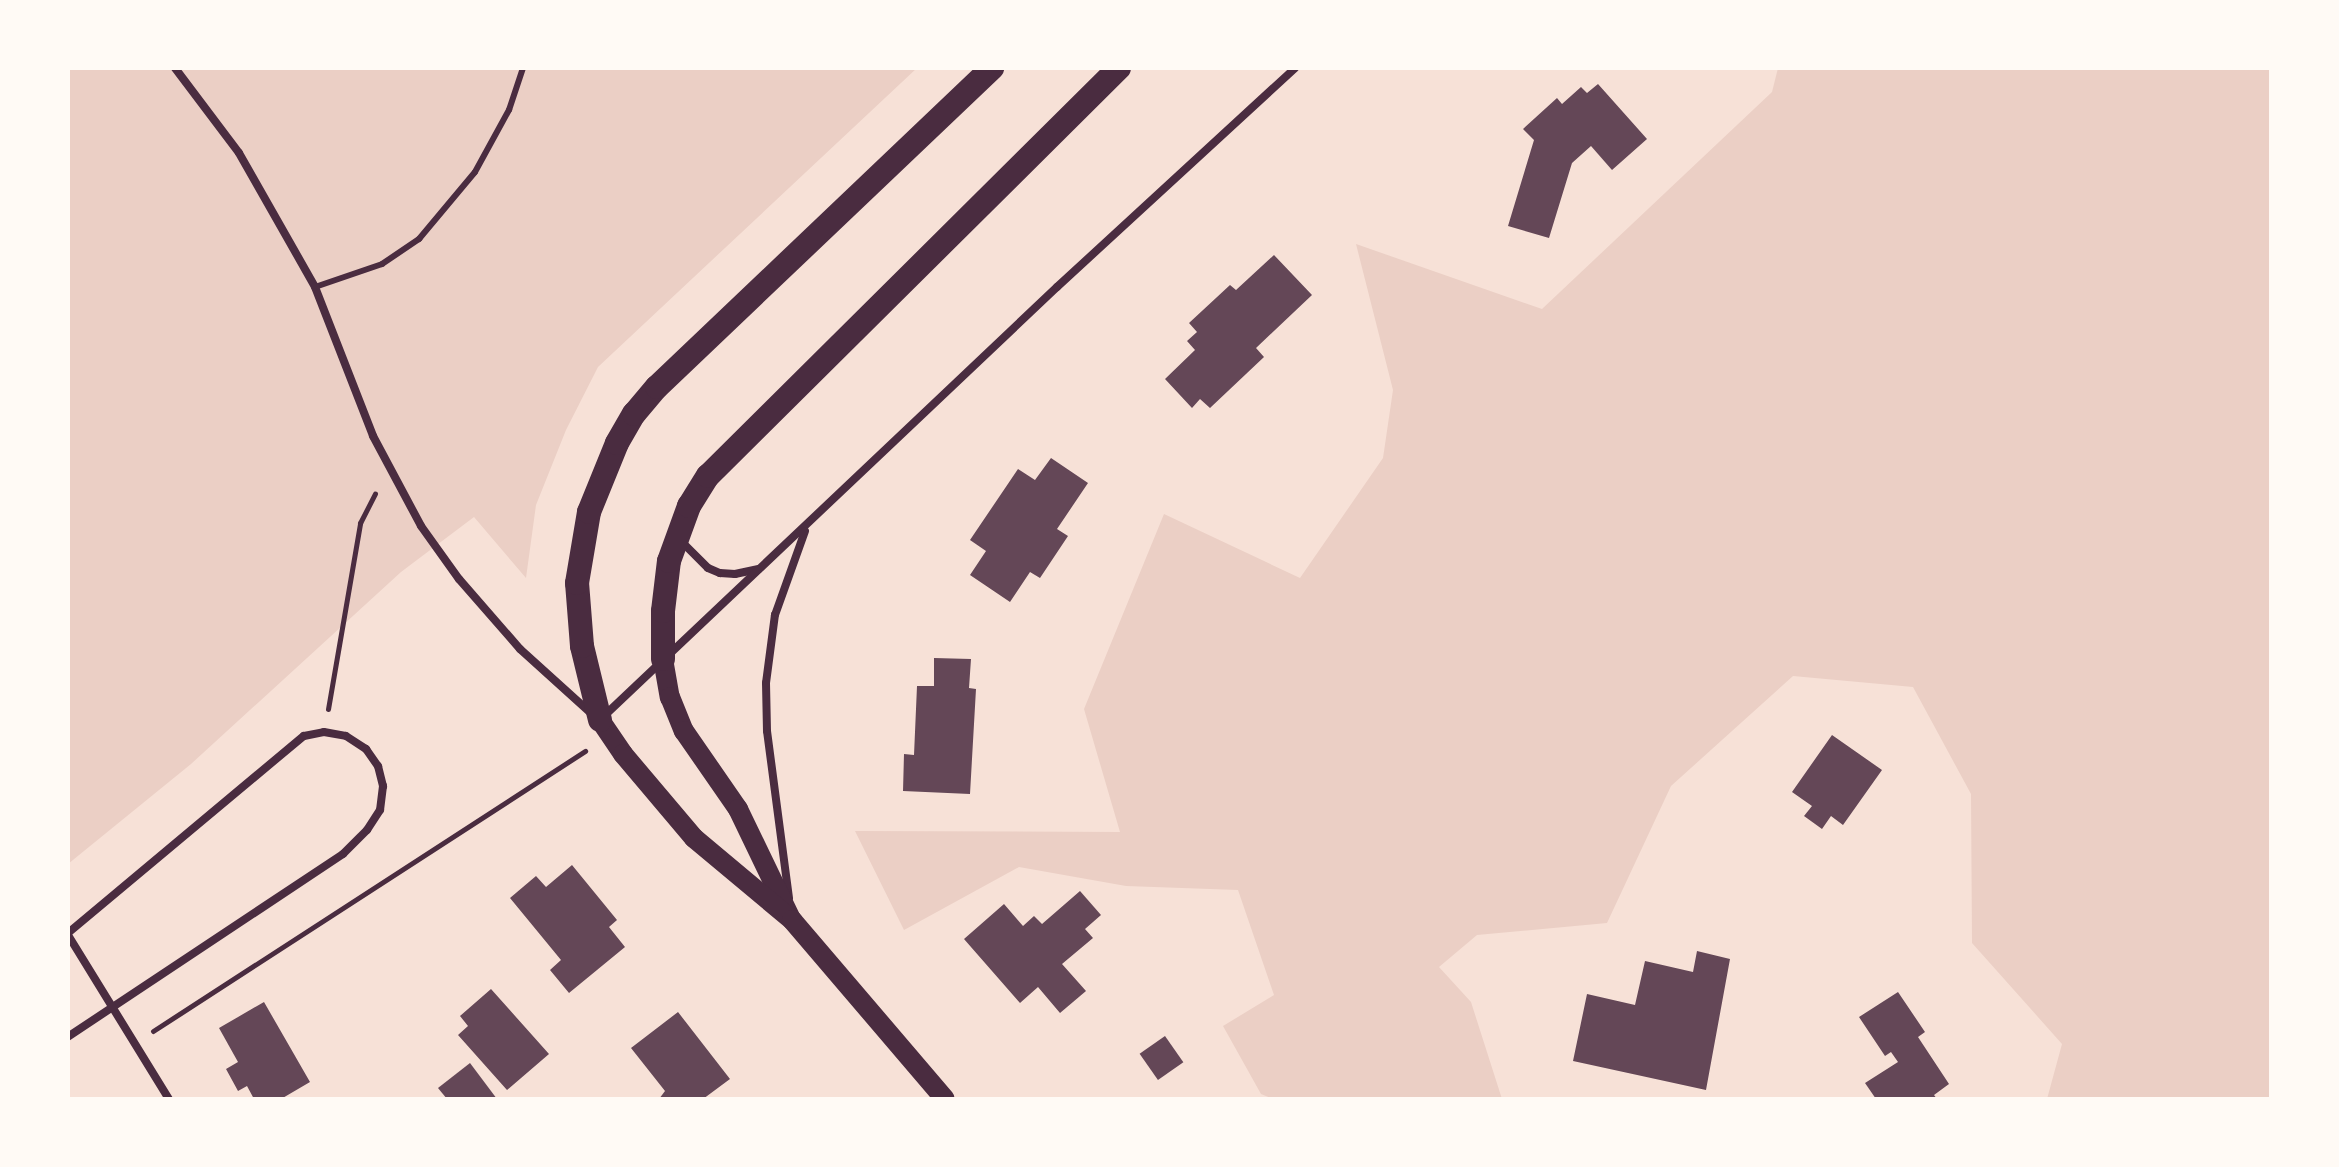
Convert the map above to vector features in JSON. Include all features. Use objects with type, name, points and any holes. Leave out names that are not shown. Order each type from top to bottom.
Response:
[{"type":"highway","points":[[605,728],[587,672],[577,583],[589,512],[622,434],[657,387],[992,68]]},
{"type":"highway","points":[[663,659],[664,586],[677,535],[708,476],[732,448],[969,220],[1119,68]]},
{"type":"main road","points":[[663,659],[670,697],[684,731],[738,809],[792,920]]},
{"type":"main road","points":[[605,728],[694,838],[792,920],[945,1099]]},
{"type":"street","points":[[175,68],[239,153],[315,287],[389,468],[421,526],[459,579],[542,671],[605,728],[663,659],[807,527],[1057,287],[1295,68]]},
{"type":"street","points":[[792,920],[767,731],[766,683],[775,615],[807,527]]},
{"type":"street","points":[[677,535],[696,558],[720,573],[735,574],[763,568]]},
{"type":"street","points":[[68,1037],[114,1006],[343,854],[367,830],[380,810],[383,786],[378,766],[366,749],[346,736],[324,732],[304,736],[283,749],[171,850],[68,934],[114,1006],[169,1099]]},
{"type":"lane","points":[[315,287],[382,264],[419,239],[475,172],[509,110],[523,68]]},
{"type":"path","points":[[324,732],[360,523],[389,468]]},
{"type":"path","points":[[136,1042],[605,728]]},
{"type":"shaded area","points":[[68,68],[917,68],[598,367],[566,430],[536,505],[526,578],[474,517],[401,572],[191,764],[68,864]]},
{"type":"shaded area","points":[[1778,68],[2271,68],[2271,1099],[2047,1099],[2062,1044],[1972,943],[1971,794],[1913,687],[1793,676],[1671,786],[1607,923],[1477,935],[1439,967],[1471,1002],[1502,1099],[1273,1099],[1261,1094],[1223,1026],[1274,995],[1238,890],[1126,886],[1019,867],[904,930],[855,831],[1120,832],[1084,709],[1164,514],[1300,578],[1383,458],[1393,390],[1356,244],[1542,309],[1772,92]]},
{"type":"building","points":[[1598,84],[1647,139],[1612,170],[1591,146],[1572,163],[1549,238],[1508,226],[1534,140],[1523,129],[1557,98],[1562,104],[1581,87],[1587,93]]},
{"type":"building","points":[[1274,255],[1312,295],[1256,348],[1264,357],[1210,408],[1200,399],[1192,408],[1165,379],[1195,350],[1187,341],[1197,332],[1189,323],[1230,285],[1236,290]]},
{"type":"building","points":[[1051,458],[1088,483],[1057,529],[1068,536],[1040,578],[1030,572],[1010,602],[970,575],[986,551],[970,540],[1018,469],[1035,480]]},
{"type":"building","points":[[934,658],[971,659],[969,688],[976,689],[970,794],[903,791],[904,754],[914,755],[917,686],[934,686]]},
{"type":"building","points":[[1832,735],[1882,770],[1843,825],[1831,816],[1822,829],[1804,816],[1812,806],[1792,792]]},
{"type":"building","points":[[572,865],[617,920],[609,927],[625,947],[569,993],[550,970],[561,960],[510,898],[536,876],[546,887]]},
{"type":"building","points":[[1080,891],[1101,915],[1085,929],[1093,938],[1062,964],[1086,991],[1060,1013],[1038,987],[1020,1003],[964,939],[1004,904],[1023,926],[1034,916],[1042,924]]},
{"type":"building","points":[[1697,951],[1730,959],[1706,1090],[1573,1061],[1587,994],[1635,1005],[1645,961],[1693,972]]},
{"type":"building","points":[[491,989],[549,1054],[507,1090],[458,1035],[468,1026],[460,1016]]},
{"type":"building","points":[[1898,992],[1925,1032],[1918,1037],[1949,1084],[1934,1095],[1937,1099],[1876,1099],[1865,1083],[1898,1062],[1891,1052],[1885,1056],[1859,1017]]},
{"type":"building","points":[[264,1002],[310,1082],[281,1099],[254,1099],[247,1086],[238,1091],[226,1069],[238,1062],[219,1028]]},
{"type":"building","points":[[678,1012],[730,1079],[703,1099],[659,1099],[665,1091],[631,1048]]},
{"type":"building","points":[[1165,1036],[1183,1062],[1158,1080],[1140,1054]]},
{"type":"building","points":[[470,1063],[497,1099],[447,1099],[438,1088]]}]
